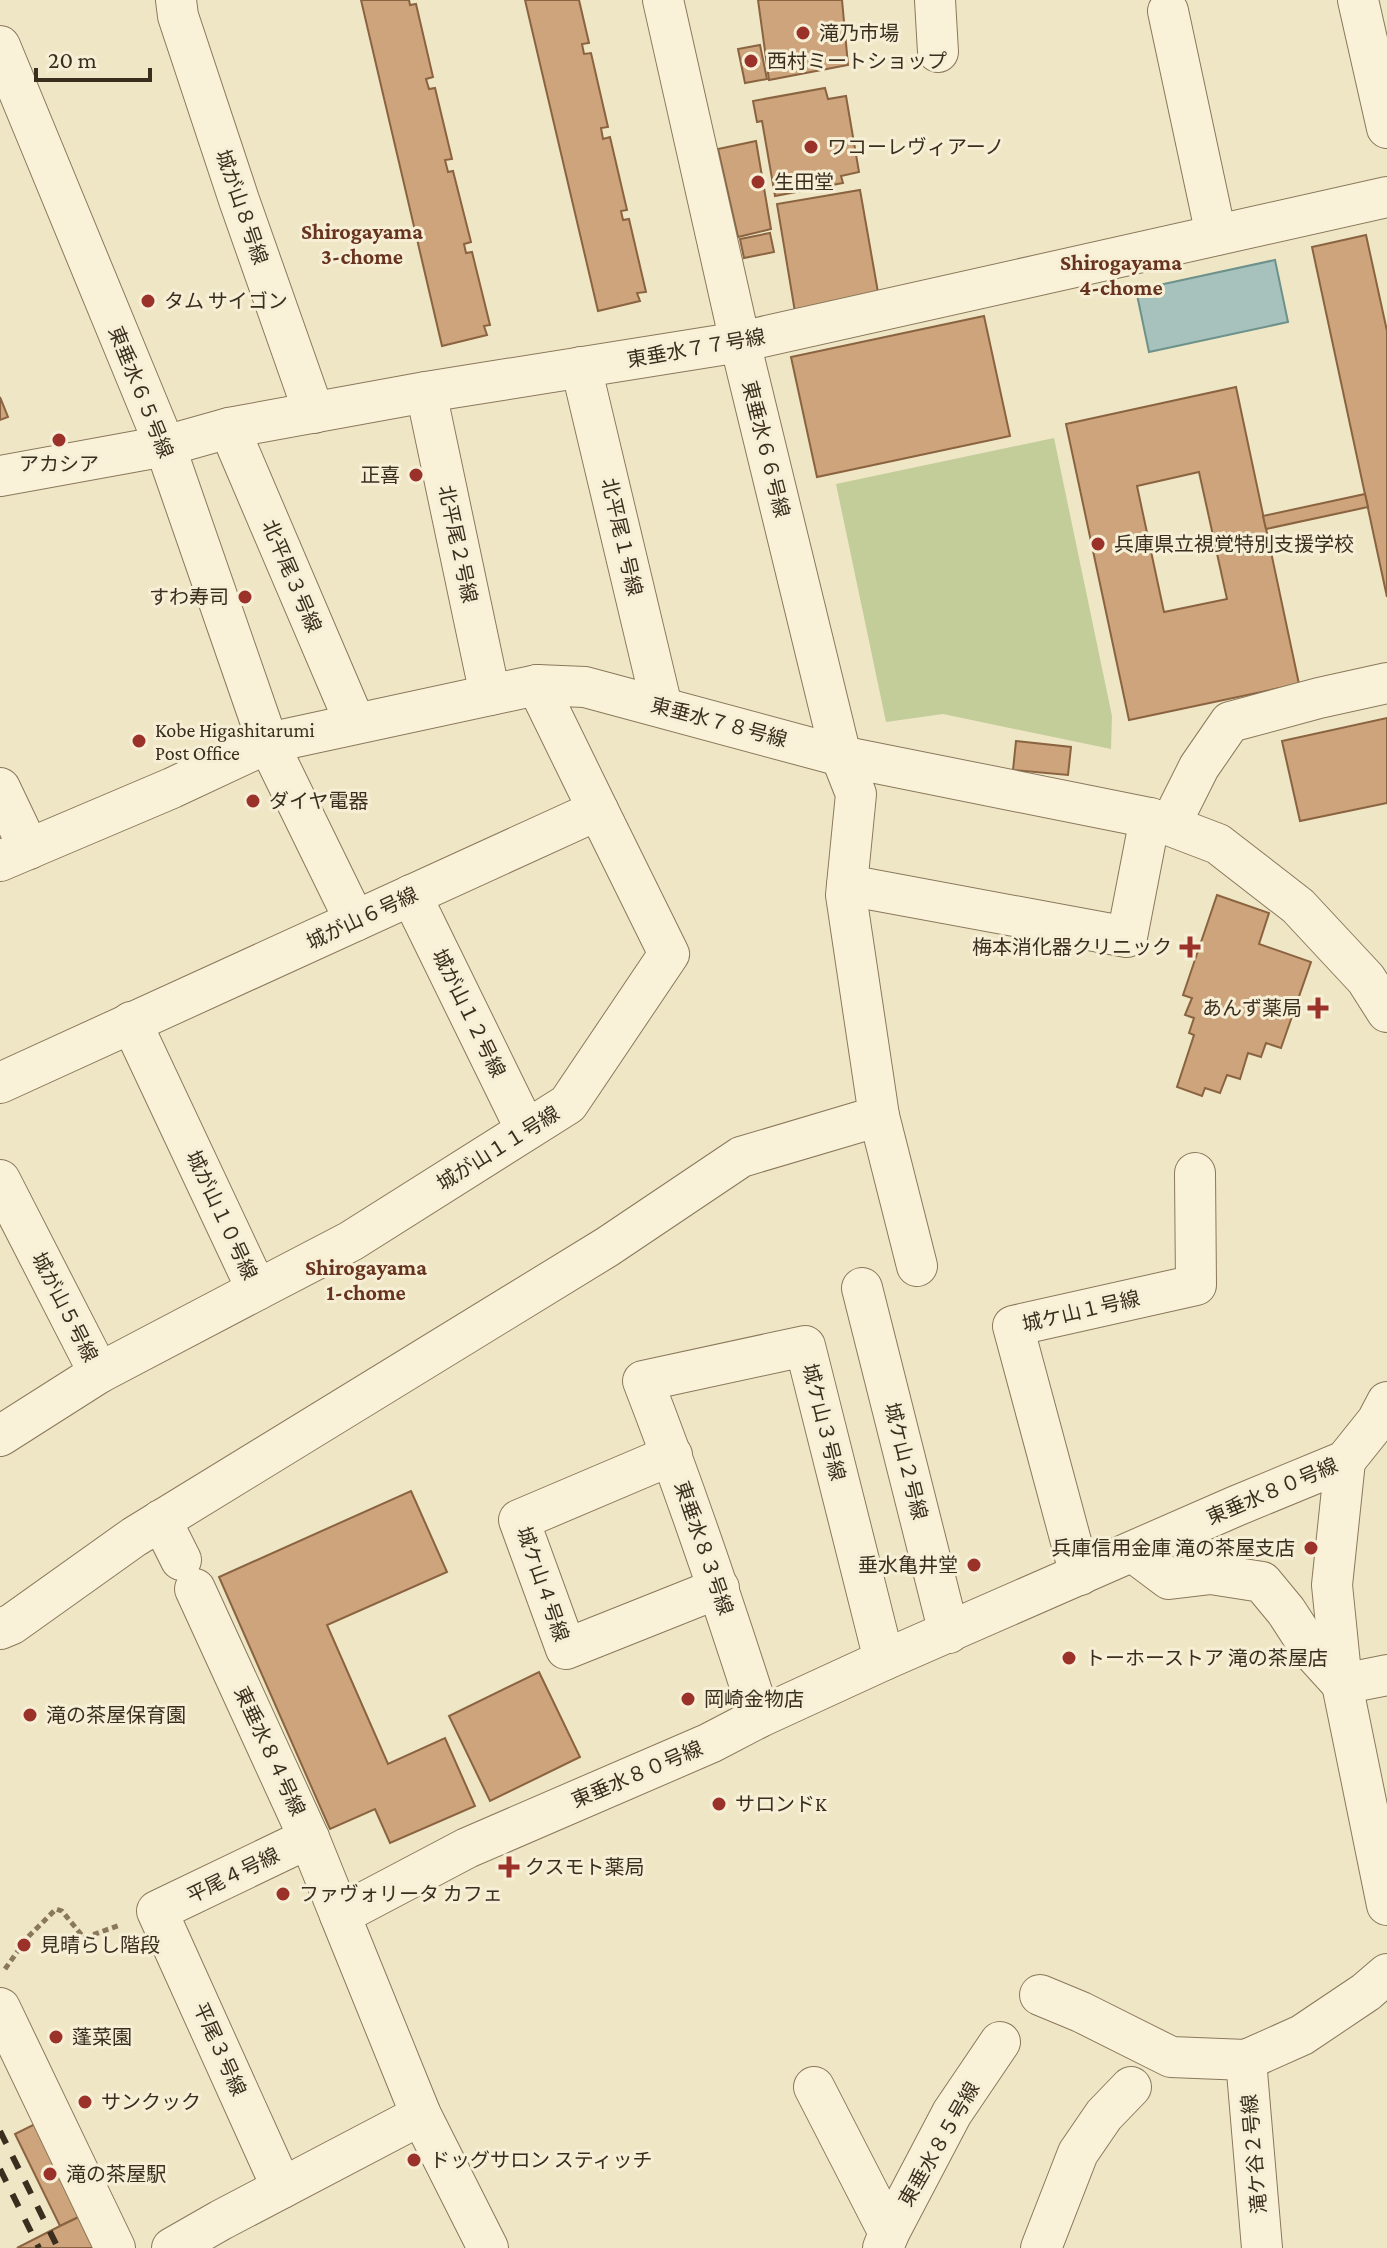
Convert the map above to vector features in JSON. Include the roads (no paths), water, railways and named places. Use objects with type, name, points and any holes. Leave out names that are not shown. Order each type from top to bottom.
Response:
[{"type":"street","name":"城が山８号線","points":[[176,0],[178,16],[239,200],[314,413]]},
{"type":"street","name":"東垂水６６号線","points":[[663,0],[740,342],[841,756],[856,794],[846,895],[879,1116],[917,1266]]},
{"type":"street","points":[[935,0],[938,52]]},
{"type":"street","points":[[1358,0],[1382,84],[1387,128]]},
{"type":"street","points":[[1168,11],[1216,235]]},
{"type":"street","name":"東垂水６５号線","points":[[0,46],[165,446],[268,743],[355,921]]},
{"type":"street","name":"東垂水７７号線","points":[[0,476],[165,446],[229,428],[426,392],[740,342],[1387,197]]},
{"type":"street","name":"北平尾１号線","points":[[581,367],[662,707]]},
{"type":"street","name":"北平尾２号線","points":[[426,392],[490,695]]},
{"type":"street","name":"北平尾３号線","points":[[229,428],[355,723]]},
{"type":"street","points":[[847,885],[1127,937],[1160,821],[1230,722],[1387,683]]},
{"type":"street","points":[[537,685],[598,810]]},
{"type":"street","name":"東垂水７８号線","points":[[14,855],[172,788],[268,743],[537,685],[585,687],[841,756],[1160,821],[1218,844],[1298,906],[1366,979],[1387,1012]]},
{"type":"street","points":[[0,788],[14,855]]},
{"type":"street","name":"城が山６号線","points":[[0,1083],[598,810]]},
{"type":"street","name":"城が山１１号線","points":[[257,1290],[351,1241],[568,1104],[669,954],[598,810]]},
{"type":"street","name":"城が山１２号線","points":[[411,895],[526,1130]]},
{"type":"street","name":"城が山１０号線","points":[[99,1373],[257,1290],[131,1022]]},
{"type":"street","points":[[0,1629],[12,1624],[161,1520],[607,1247],[741,1157],[879,1116]]},
{"type":"street","name":"城ケ山１号線","points":[[1080,1575],[1013,1326],[1196,1285],[1195,1173]]},
{"type":"street","name":"城が山５号線","points":[[0,1180],[99,1373],[0,1436]]},
{"type":"street","name":"城ケ山２号線","points":[[862,1288],[949,1633]]},
{"type":"street","name":"城ケ山３号線","points":[[643,1381],[805,1346],[884,1660]]},
{"type":"street","name":"東垂水８３号線","points":[[643,1381],[719,1588],[760,1717]]},
{"type":"street","name":"東垂水８０号線","points":[[340,1915],[467,1848],[710,1743],[884,1660],[1345,1461],[1377,1421],[1387,1402]]},
{"type":"street","name":"城ケ山４号線","points":[[672,1455],[519,1520],[566,1649],[719,1588]]},
{"type":"street","points":[[1345,1461],[1332,1585],[1342,1684],[1387,1905]]},
{"type":"street","name":"東垂水８４号線","points":[[161,1520],[309,1838],[340,1915]]},
{"type":"street","points":[[1133,1552],[1169,1579],[1211,1574],[1262,1582],[1286,1611],[1312,1651],[1342,1684]]},
{"type":"street","points":[[1342,1684],[1387,1675]]},
{"type":"street","name":"平尾４号線","points":[[157,1911],[309,1838]]},
{"type":"street","name":"平尾３号線","points":[[157,1911],[282,2188]]},
{"type":"street","points":[[340,1915],[421,2115],[479,2245]]},
{"type":"street","points":[[1040,1995],[1171,2057],[1246,2060],[1302,2035],[1387,1974]]},
{"type":"street","points":[[0,2008],[115,2248]]},
{"type":"street","name":"東垂水８５号線","points":[[886,2240],[952,2113],[1000,2042]]},
{"type":"street","name":"滝ケ谷２号線","points":[[1246,2060],[1262,2248]]},
{"type":"street","points":[[814,2087],[886,2240]]},
{"type":"street","points":[[1041,2248],[1078,2153],[1104,2115],[1131,2087]]},
{"type":"street","points":[[172,2248],[421,2115]]},
{"type":"water","points":[[1275,260],[1288,322],[1149,352],[1136,290]]},
{"type":"railway","points":[[0,2131],[58,2248]]},
{"type":"railway","points":[[0,2169],[39,2248]]},
{"type":"place","name":"滝乃市場","points":[[803,33]]},
{"type":"place","name":"西村ミートショップ","points":[[751,61]]},
{"type":"place","name":"ワコーレヴィアーノ","points":[[811,147]]},
{"type":"place","name":"生田堂","points":[[758,182]]},
{"type":"place","name":"タム サイゴン","points":[[148,301]]},
{"type":"place","name":"アカシア","points":[[59,440]]},
{"type":"place","name":"正喜","points":[[416,475]]},
{"type":"place","name":"兵庫県立視覚特別支援学校","points":[[1098,544]]},
{"type":"place","name":"すわ寿司","points":[[245,597]]},
{"type":"place","name":"Kobe Higashitarumi Post Office","points":[[139,741]]},
{"type":"place","name":"ダイヤ電器","points":[[253,801]]},
{"type":"place","name":"梅本消化器クリニック","points":[[1190,947]]},
{"type":"place","name":"あんず薬局","points":[[1318,1008]]},
{"type":"place","name":"兵庫信用金庫 滝の茶屋支店","points":[[1311,1548]]},
{"type":"place","name":"垂水亀井堂","points":[[974,1565]]},
{"type":"place","name":"トーホーストア 滝の茶屋店","points":[[1069,1658]]},
{"type":"place","name":"岡崎金物店","points":[[688,1699]]},
{"type":"place","name":"滝の茶屋保育園","points":[[30,1715]]},
{"type":"place","name":"サロンドK","points":[[719,1804]]},
{"type":"place","name":"クスモト薬局","points":[[509,1867]]},
{"type":"place","name":"ファヴォリータ カフェ","points":[[283,1894]]},
{"type":"place","name":"見晴らし階段","points":[[24,1945]]},
{"type":"place","name":"蓬菜園","points":[[56,2037]]},
{"type":"place","name":"サンクック","points":[[85,2102]]},
{"type":"place","name":"ドッグサロン スティッチ","points":[[414,2160]]},
{"type":"place","name":"滝の茶屋駅","points":[[50,2174]]},
{"type":"district","name":"Shirogayama 3-chome","points":[[362,244]]},
{"type":"district","name":"Shirogayama 4-chome","points":[[1121,274]]},
{"type":"district","name":"Shirogayama 1-chome","points":[[366,1280]]}]
